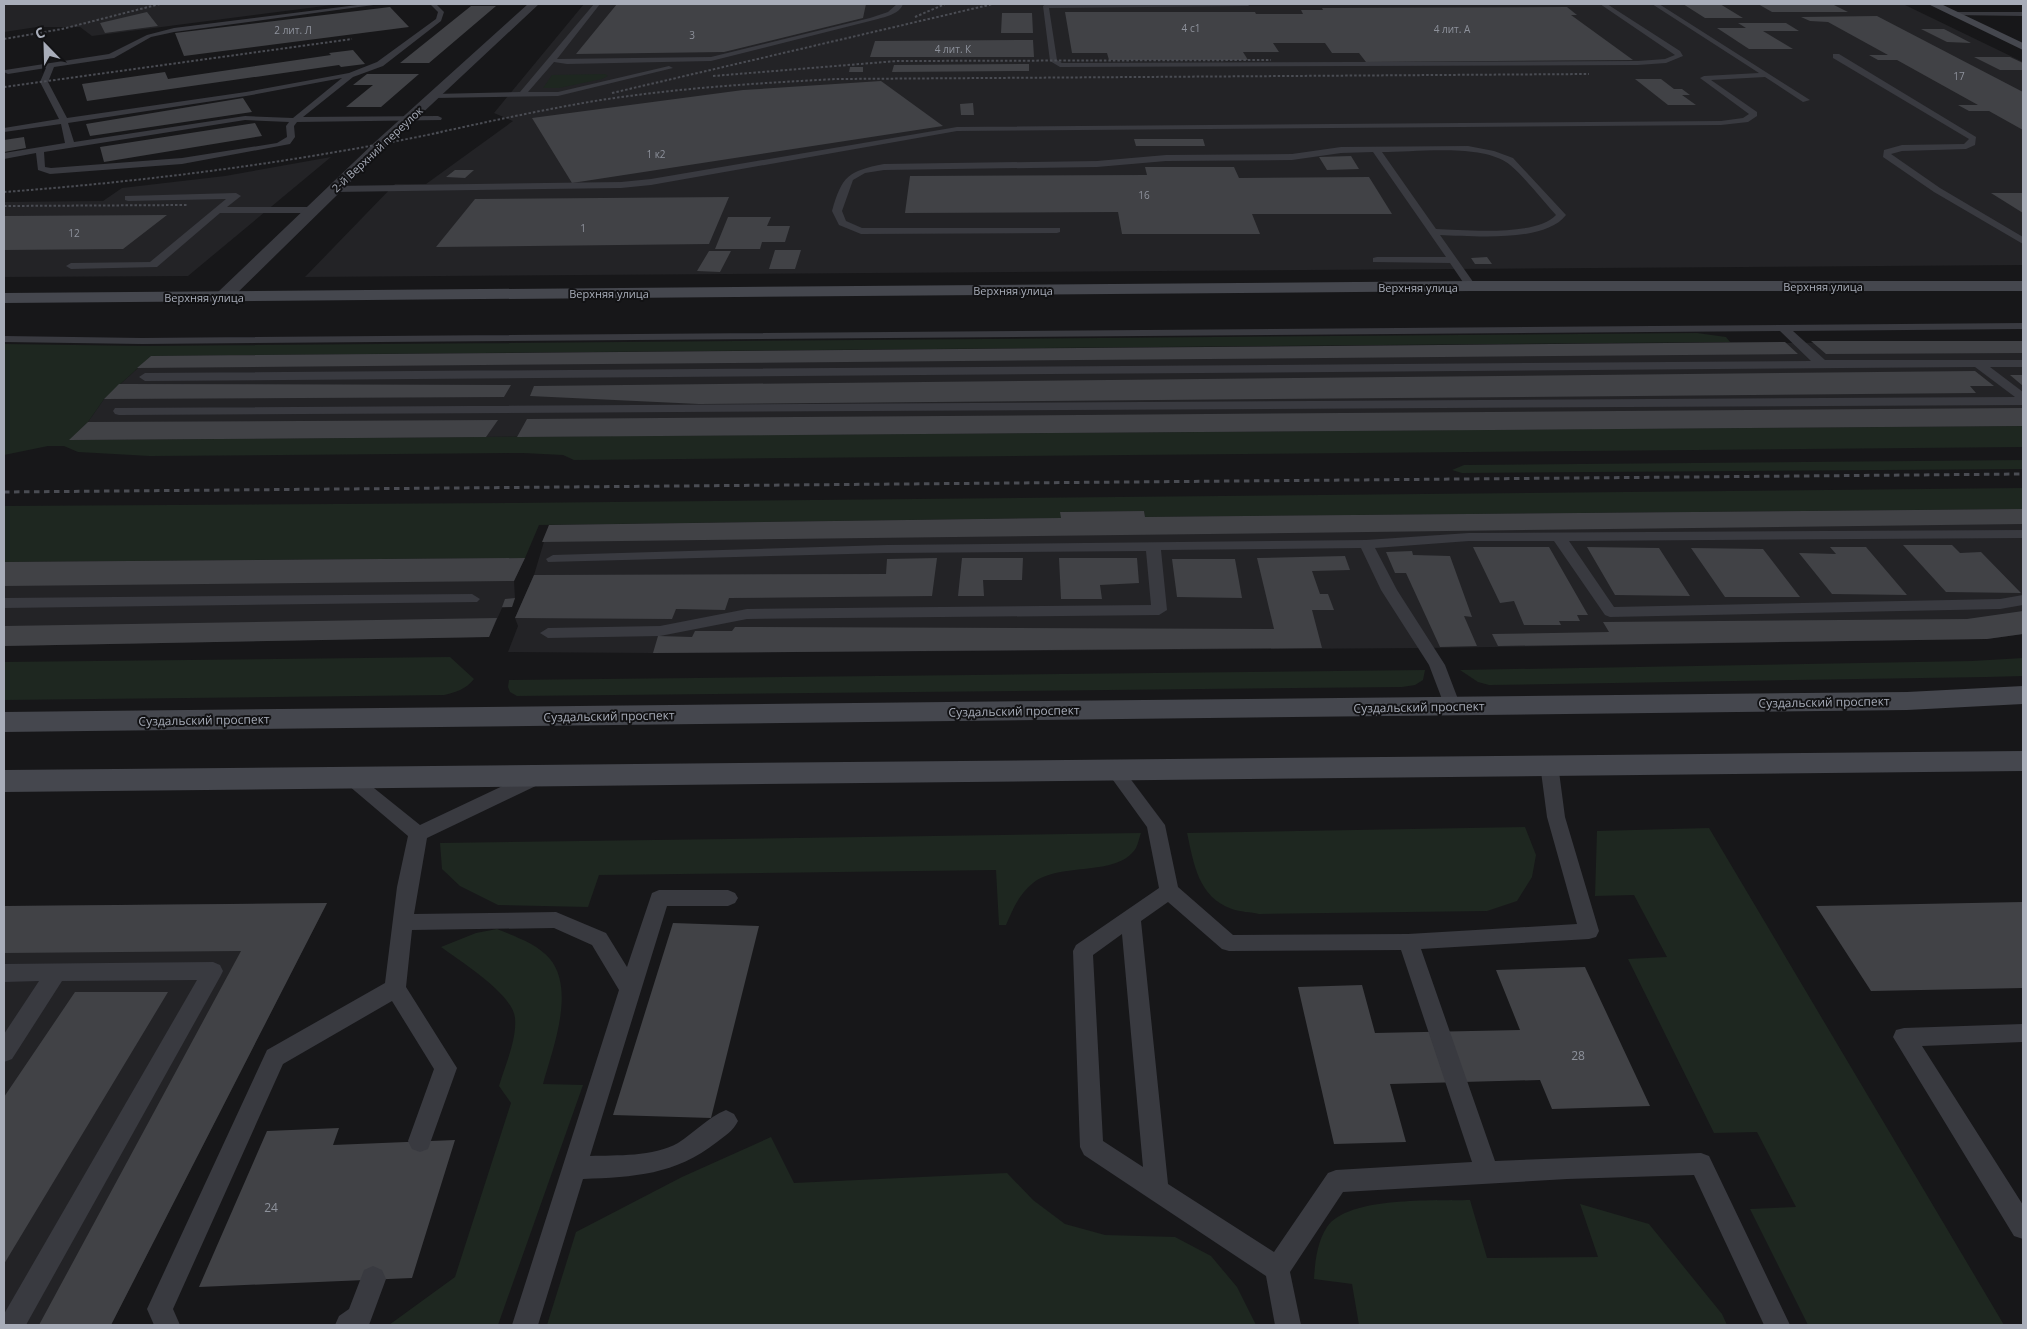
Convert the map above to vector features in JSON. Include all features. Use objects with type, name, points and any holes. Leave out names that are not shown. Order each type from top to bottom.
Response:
[{"type":"main road","points":[[1933,4],[2023,46]]},
{"type":"main road","name":"Верхняя улица","points":[[4,298],[1471,286],[2023,286]]},
{"type":"main road","name":"Суздальский проспект","points":[[4,722],[1907,701],[2023,694]]},
{"type":"main road","points":[[4,781],[1549,764],[2023,761]]},
{"type":"street","name":"2-й Верхний переулок","points":[[224,296],[334,189],[534,4]]},
{"type":"lane","points":[[8,72],[111,56],[148,36],[174,30],[378,4]]},
{"type":"lane","points":[[4,130],[350,75],[380,64],[439,20],[441,12],[434,4]]},
{"type":"lane","points":[[522,94],[597,4]]},
{"type":"lane","points":[[434,96],[558,94],[872,19],[890,13],[899,7],[900,4]]},
{"type":"lane","points":[[1248,4],[1046,6],[1054,61],[1060,65],[1074,66],[1638,63],[1666,61],[1679,56],[1678,52],[1603,4]]},
{"type":"lane","points":[[1655,4],[1806,100]]},
{"type":"lane","points":[[1956,14],[2023,14]]},
{"type":"lane","points":[[1836,56],[1970,135],[1973,139],[1972,143],[1966,146],[1902,148],[1887,152],[1886,155],[1937,190],[2023,241]]},
{"type":"lane","points":[[552,60],[567,62],[703,60]]},
{"type":"lane","points":[[51,66],[44,82],[64,121],[70,145]]},
{"type":"lane","points":[[40,150],[41,168],[50,171],[182,161],[278,145],[287,142],[291,137],[290,126],[295,120],[350,75]]},
{"type":"lane","points":[[334,189],[622,185],[651,182],[957,129],[1721,123],[1745,120],[1754,114],[1704,78],[1767,75]]},
{"type":"lane","points":[[4,156],[245,118],[408,120],[438,118]]},
{"type":"lane","points":[[1057,230],[861,231],[842,224],[837,211],[845,181],[849,177],[884,167],[1097,164],[1166,158],[1286,157],[1327,151],[1375,149],[1468,149],[1501,156],[1510,160],[1561,215],[1560,219],[1554,224],[1528,230],[1433,232]]},
{"type":"lane","points":[[1375,149],[1471,286]]},
{"type":"lane","points":[[71,266],[153,265],[236,196],[128,198]]},
{"type":"lane","points":[[218,210],[313,210]]},
{"type":"lane","points":[[1377,260],[1452,260]]},
{"type":"lane","points":[[4,339],[142,341],[2023,326]]},
{"type":"lane","points":[[1783,328],[1822,364]]},
{"type":"lane","points":[[145,376],[2023,362]]},
{"type":"lane","points":[[1978,363],[2023,399]]},
{"type":"lane","points":[[118,411],[2023,399]]},
{"type":"lane","points":[[553,559],[887,549],[1366,544],[1469,537],[2023,534]]},
{"type":"lane","points":[[1559,537],[1610,612],[1992,604],[2023,600]]},
{"type":"lane","points":[[1366,544],[1389,590],[1437,665],[1453,707]]},
{"type":"lane","points":[[548,633],[660,631],[747,614],[1159,610],[1153,546]]},
{"type":"lane","points":[[4,604],[472,600]]},
{"type":"lane","points":[[1114,769],[1156,825],[1169,891],[1229,943],[1408,942],[1589,931],[1556,817],[1549,764]]},
{"type":"lane","points":[[418,834],[543,775]]},
{"type":"lane","points":[[348,776],[418,834]]},
{"type":"lane","points":[[418,834],[402,922],[395,988],[446,1068],[420,1141]]},
{"type":"lane","points":[[1169,891],[1083,951],[1092,1147],[1277,1269]]},
{"type":"lane","points":[[525,1325],[659,898],[728,898]]},
{"type":"lane","points":[[1131,918],[1157,1190]]},
{"type":"lane","points":[[402,922],[556,920],[599,940],[631,991]]},
{"type":"lane","points":[[1408,942],[1487,1172]]},
{"type":"lane","points":[[4,973],[213,971],[12,1325]]},
{"type":"lane","points":[[4,1052],[57,972]]},
{"type":"lane","points":[[168,1325],[160,1309],[276,1057],[395,988]]},
{"type":"lane","points":[[2023,1034],[1904,1038],[2023,1227]]},
{"type":"lane","points":[[575,1168],[622,1167],[671,1157],[680,1154],[726,1121]]},
{"type":"lane","points":[[1288,1325],[1277,1269],[1336,1181],[1487,1172],[1701,1164],[1777,1325]]},
{"type":"lane","points":[[348,1325],[359,1318],[373,1279]]},
{"type":"shaded area","points":[[4,4],[340,4],[92,36],[80,27],[37,27],[4,32]]},
{"type":"shaded area","points":[[584,4],[1903,4],[2023,62],[2023,265],[305,277],[395,184],[426,184],[513,121],[494,113]]},
{"type":"shaded area","points":[[605,74],[608,76],[602,79],[559,88],[543,88],[552,75]]},
{"type":"shaded area","points":[[331,157],[188,276],[4,277],[4,202],[103,201],[122,188],[225,176]]},
{"type":"shaded area","points":[[1697,333],[1726,337],[1730,342],[151,356],[104,399],[88,422],[70,440],[2023,426],[2023,447],[574,460],[563,455],[523,453],[150,456],[78,452],[64,446],[48,446],[4,455],[4,344],[144,346]]},
{"type":"shaded area","points":[[2023,341],[2023,426],[69,440],[88,422],[104,399],[151,356]]},
{"type":"shaded area","points":[[2023,460],[2023,469],[1462,473],[1452,470],[1464,465]]},
{"type":"shaded area","points":[[2023,488],[2023,509],[1145,517],[1144,511],[1061,512],[1061,518],[539,525],[525,558],[4,562],[4,506],[513,503]]},
{"type":"shaded area","points":[[2023,509],[2023,634],[1987,639],[1426,648],[653,653],[508,652],[518,626],[515,618],[534,575],[549,525],[1060,518],[1060,512],[1144,511],[1145,517]]},
{"type":"shaded area","points":[[525,558],[514,581],[515,598],[512,607],[502,608],[489,637],[4,646],[4,562]]},
{"type":"shaded area","points":[[450,657],[474,679],[464,688],[444,695],[4,700],[4,662]]},
{"type":"shaded area","points":[[2023,658],[2023,676],[1987,677],[1489,685],[1478,682],[1460,670],[1972,661]]},
{"type":"shaded area","points":[[1425,670],[1423,680],[1415,685],[1402,687],[517,696],[510,692],[508,687],[509,680]]},
{"type":"shaded area","points":[[1525,827],[1536,855],[1532,877],[1517,901],[1487,911],[1259,914],[1235,910],[1221,904],[1205,888],[1195,868],[1187,833]]},
{"type":"shaded area","points":[[1709,828],[2004,1325],[1808,1325],[1750,1209],[1796,1207],[1757,1132],[1714,1133],[1628,959],[1667,957],[1634,895],[1595,896],[1597,831]]},
{"type":"shaded area","points":[[1141,833],[1136,848],[1127,857],[1116,863],[1058,872],[1045,876],[1033,883],[1020,897],[1006,925],[999,925],[996,870],[599,875],[588,907],[498,905],[460,886],[442,869],[440,843]]},
{"type":"shaded area","points":[[327,903],[111,1325],[4,1325],[4,906]]},
{"type":"shaded area","points":[[497,929],[539,949],[550,959],[558,972],[562,1004],[560,1021],[543,1084],[583,1085],[498,1325],[389,1325],[455,1277],[511,1103],[499,1086],[514,1035],[515,1018],[512,1009],[496,989],[441,947],[476,933]]},
{"type":"shaded area","points":[[771,1137],[794,1183],[1007,1173],[1033,1200],[1065,1224],[1105,1235],[1175,1237],[1211,1256],[1237,1287],[1256,1325],[547,1325],[576,1232],[682,1177]]},
{"type":"shaded area","points":[[1470,1200],[1487,1258],[1598,1257],[1580,1204],[1649,1224],[1722,1314],[1727,1325],[1359,1325],[1352,1284],[1314,1279],[1321,1239],[1327,1227],[1338,1217],[1353,1210],[1393,1202]]},
{"type":"building","points":[[617,4],[866,4],[863,18],[724,52],[576,54]]},
{"type":"building","points":[[1683,4],[1720,4],[1743,18],[1705,18]]},
{"type":"building","points":[[1758,4],[1832,4],[1848,12],[1772,12]]},
{"type":"building","points":[[471,6],[496,6],[429,63],[400,63]]},
{"type":"building","points":[[390,7],[409,27],[184,56],[175,33]]},
{"type":"building","points":[[1567,7],[1577,15],[1571,15],[1633,60],[1366,62],[1359,53],[1332,53],[1325,43],[1273,43],[1279,52],[1243,52],[1248,60],[1109,60],[1107,53],[1072,53],[1065,12],[1255,12],[1256,14],[1303,14],[1301,10],[1323,10],[1322,8]]},
{"type":"building","points":[[147,12],[158,26],[105,33],[100,23]]},
{"type":"building","points":[[1002,13],[1032,13],[1033,33],[1001,33]]},
{"type":"building","points":[[1877,16],[2023,92],[2023,130],[1989,111],[1969,111],[1958,105],[1978,105],[1897,60],[1878,60],[1869,55],[1888,55],[1828,22],[1810,21],[1801,17]]},
{"type":"building","points":[[1738,23],[1786,23],[1799,31],[1763,31],[1793,49],[1749,49],[1717,28],[1746,28]]},
{"type":"building","points":[[1921,29],[1944,29],[1971,43],[1947,42]]},
{"type":"building","points":[[1033,40],[1034,57],[870,57],[875,41]]},
{"type":"building","points":[[353,50],[365,64],[341,67],[339,65],[87,101],[82,84],[165,72],[168,79],[331,55],[329,53]]},
{"type":"building","points":[[1974,57],[2010,57],[2023,63],[2023,70],[2000,70]]},
{"type":"building","points":[[1029,64],[1029,71],[892,72],[894,65]]},
{"type":"building","points":[[850,67],[863,67],[863,72],[849,72]]},
{"type":"building","points":[[367,74],[419,74],[381,107],[346,107],[373,85],[353,85]]},
{"type":"building","points":[[1635,79],[1661,79],[1674,89],[1682,89],[1690,95],[1682,95],[1696,105],[1668,105]]},
{"type":"building","points":[[881,81],[943,126],[572,183],[532,118],[743,90]]},
{"type":"building","points":[[243,98],[252,112],[90,136],[86,124]]},
{"type":"building","points":[[973,103],[974,115],[961,115],[960,104]]},
{"type":"building","points":[[255,123],[262,136],[104,162],[100,147]]},
{"type":"building","points":[[24,137],[26,148],[4,152],[4,140]]},
{"type":"building","points":[[1134,139],[1203,139],[1205,146],[1136,146]]},
{"type":"building","points":[[1351,156],[1359,169],[1327,170],[1319,157]]},
{"type":"building","points":[[1145,167],[1234,167],[1239,178],[1369,177],[1392,214],[1252,214],[1260,234],[1122,234],[1118,212],[905,213],[910,176],[1147,175]]},
{"type":"building","points":[[455,170],[474,170],[465,178],[446,177]]},
{"type":"building","points":[[1991,193],[2023,193],[2023,213]]},
{"type":"building","points":[[729,197],[709,244],[436,247],[475,199]]},
{"type":"building","points":[[167,215],[123,249],[4,250],[4,216]]},
{"type":"building","points":[[728,217],[771,217],[767,226],[790,226],[785,242],[762,242],[760,249],[715,249]]},
{"type":"building","points":[[775,250],[801,250],[795,269],[769,269]]},
{"type":"building","points":[[709,251],[731,251],[720,272],[697,271]]},
{"type":"building","points":[[1487,257],[1492,264],[1475,264],[1471,258]]},
{"type":"building","points":[[1811,341],[2023,341],[2023,353],[1826,354]]},
{"type":"building","points":[[1785,342],[1798,354],[137,368],[151,356]]},
{"type":"building","points":[[1975,371],[1994,386],[1970,386],[1976,393],[699,404],[530,396],[534,386]]},
{"type":"building","points":[[2010,375],[2023,375],[2023,386]]},
{"type":"building","points":[[119,384],[511,385],[504,397],[104,399]]},
{"type":"building","points":[[2023,408],[2023,426],[517,437],[527,419]]},
{"type":"building","points":[[498,420],[486,437],[69,440],[88,422]]},
{"type":"building","points":[[2023,509],[2023,524],[542,542],[549,525],[1061,518],[1060,512],[1144,511],[1145,517]]},
{"type":"building","points":[[1903,545],[1952,545],[1960,553],[1981,552],[2021,593],[1946,592]]},
{"type":"building","points":[[1473,547],[1549,547],[1588,615],[1577,615],[1580,621],[1559,621],[1561,625],[1524,625],[1514,601],[1500,603]]},
{"type":"building","points":[[1587,547],[1659,548],[1690,596],[1615,595]]},
{"type":"building","points":[[1830,547],[1866,547],[1907,595],[1832,594],[1799,553],[1836,554]]},
{"type":"building","points":[[1691,548],[1763,549],[1800,597],[1725,597]]},
{"type":"building","points":[[1412,551],[1413,555],[1450,556],[1472,617],[1464,616],[1477,646],[1440,647],[1406,573],[1395,573],[1386,552]]},
{"type":"building","points":[[1345,556],[1350,570],[1312,571],[1320,594],[1328,594],[1334,610],[1312,610],[1322,648],[653,653],[658,636],[692,637],[695,631],[732,631],[735,627],[1274,629],[1257,558]]},
{"type":"building","points":[[525,558],[514,581],[4,586],[4,562]]},
{"type":"building","points":[[937,558],[932,596],[729,598],[725,610],[676,609],[672,619],[515,618],[534,575],[886,574],[887,559]]},
{"type":"building","points":[[962,558],[1023,558],[1022,580],[983,580],[984,596],[958,596]]},
{"type":"building","points":[[1059,558],[1137,558],[1139,583],[1100,585],[1102,599],[1061,599]]},
{"type":"building","points":[[1172,559],[1235,559],[1242,598],[1177,597]]},
{"type":"building","points":[[515,598],[512,607],[502,607],[505,599]]},
{"type":"building","points":[[2023,611],[2023,634],[1987,639],[1498,646],[1492,634],[1609,632],[1603,622],[1967,619]]},
{"type":"building","points":[[497,618],[489,637],[4,646],[4,626]]},
{"type":"building","points":[[2023,902],[2023,988],[1871,991],[1816,906]]},
{"type":"building","points":[[327,903],[111,1325],[39,1325],[241,951],[4,953],[4,906]]},
{"type":"building","points":[[673,923],[759,926],[711,1118],[613,1115]]},
{"type":"building","points":[[1585,967],[1650,1106],[1552,1109],[1540,1080],[1390,1084],[1406,1142],[1334,1144],[1298,987],[1362,985],[1375,1033],[1520,1030],[1496,970]]},
{"type":"building","points":[[75,992],[168,992],[4,1264],[4,1097]]},
{"type":"building","points":[[339,1128],[333,1145],[455,1140],[412,1278],[199,1287],[267,1131]]},
{"type":"railway","points":[[4,39],[62,29],[160,4]]},
{"type":"railway","points":[[915,17],[945,4]]},
{"type":"railway","points":[[612,93],[993,4]]},
{"type":"railway","points":[[4,87],[352,39]]},
{"type":"railway","points":[[713,76],[897,61],[1271,60]]},
{"type":"railway","points":[[436,133],[601,100],[660,92],[778,82],[837,79],[1589,74]]},
{"type":"railway","points":[[4,192],[224,169],[388,143],[442,132]]},
{"type":"railway","points":[[4,206],[188,205]]},
{"type":"railway","points":[[4,492],[2023,474]]}]
